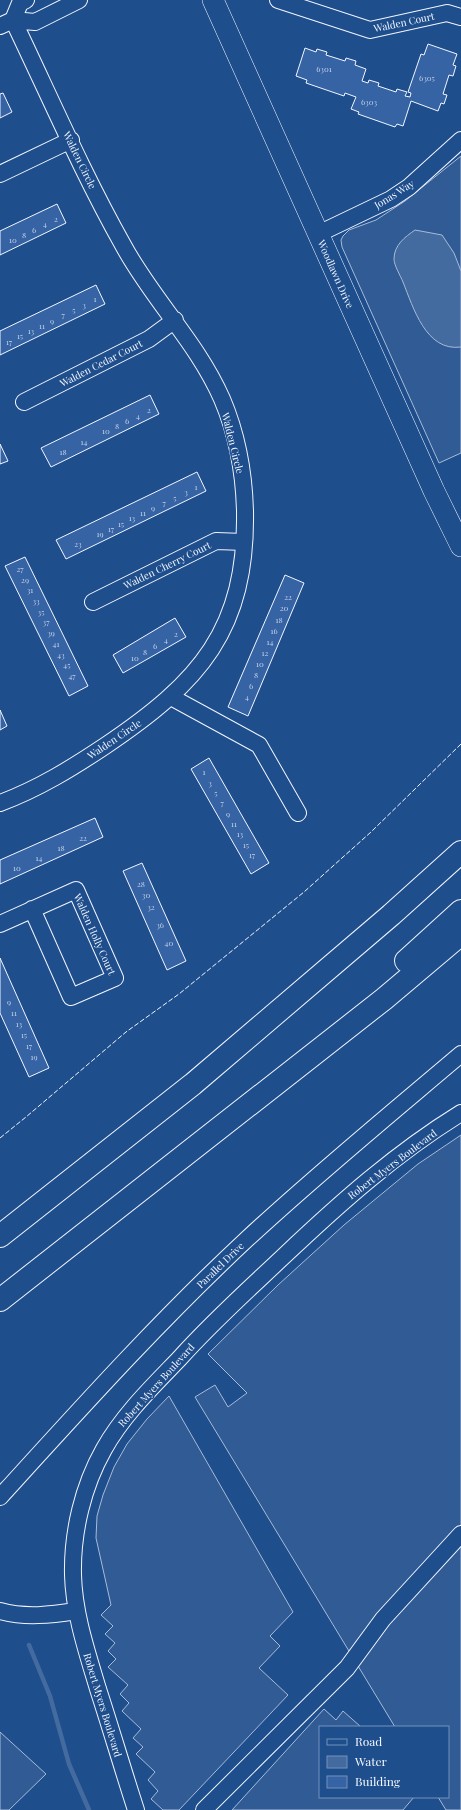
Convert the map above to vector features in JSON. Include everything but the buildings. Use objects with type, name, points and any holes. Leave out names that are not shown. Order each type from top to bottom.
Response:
[{"type":"highway","points":[[391,915],[461,842]]},
{"type":"highway","points":[[0,1236],[193,1084],[391,915],[461,852]]},
{"type":"highway","points":[[216,1131],[461,911]]},
{"type":"highway","points":[[0,1300],[384,999],[461,934]]},
{"type":"main road","name":"Woodlawn Drive","points":[[213,0],[434,491],[461,546]]},
{"type":"street","points":[[6,23],[20,3],[26,0]]},
{"type":"street","points":[[6,23],[35,22],[80,0]]},
{"type":"street","name":"Walden Court","points":[[278,0],[370,30],[447,13],[461,17]]},
{"type":"street","name":"Walden Circle","points":[[0,803],[37,788],[70,769],[139,723],[171,697],[201,664],[227,623],[239,587],[244,542],[244,504],[241,473],[230,420],[222,400],[206,367],[124,247],[71,140],[6,23]]},
{"type":"street","points":[[0,174],[71,140]]},
{"type":"street","name":"Jonas Way","points":[[318,234],[391,199],[409,187],[461,140]]},
{"type":"street","name":"Walden Cedar Court","points":[[24,402],[148,339],[175,320]]},
{"type":"street","name":"Walden Cherry Court","points":[[92,602],[216,541],[244,542]]},
{"type":"street","points":[[171,697],[259,745],[298,813]]},
{"type":"street","name":"Walden Holly Court","points":[[0,924],[32,909],[76,890],[115,978],[71,997],[32,909]]},
{"type":"street","name":"Parallel Drive","points":[[0,1497],[128,1358],[247,1239],[319,1174],[461,1054]]},
{"type":"street","name":"Robert Myers Boulevard","points":[[136,1810],[76,1611],[73,1574],[75,1543],[80,1512],[89,1480],[103,1450],[120,1422],[208,1327],[345,1199],[420,1140],[461,1113]]},
{"type":"street","points":[[204,1810],[347,1668],[383,1619],[461,1534]]},
{"type":"street","points":[[0,1611],[29,1616],[52,1615],[76,1611]]},
{"type":"shaded area","points":[[461,156],[461,453],[439,463],[342,247],[341,240],[349,230],[376,220],[405,201]]},
{"type":"shaded area","points":[[461,1135],[461,1810],[446,1810],[439,1798],[449,1798],[449,1726],[394,1726],[195,1397],[215,1385],[228,1407],[247,1393],[208,1354],[278,1285],[344,1225],[418,1164]]},
{"type":"shaded area","points":[[169,1396],[293,1612],[270,1636],[280,1646],[259,1668],[288,1695],[179,1810],[163,1810],[151,1799],[158,1791],[148,1780],[155,1772],[136,1754],[143,1747],[133,1738],[141,1729],[122,1711],[129,1703],[120,1694],[128,1685],[108,1667],[116,1659],[108,1651],[115,1643],[105,1634],[113,1626],[101,1615],[111,1605],[96,1538],[97,1516],[103,1495],[114,1467],[127,1444],[147,1419]]},
{"type":"shaded area","points":[[324,1709],[336,1720],[343,1711],[360,1726],[319,1726],[319,1798],[413,1798],[403,1810],[232,1810]]},
{"type":"shaded area","points":[[0,1732],[46,1774],[9,1810],[0,1810]]},
{"type":"water","points":[[415,230],[442,235],[454,253],[461,271],[461,347],[449,347],[430,335],[423,326],[411,303],[396,267],[394,254],[398,246]]},
{"type":"waterway","points":[[29,1645],[50,1696],[69,1764],[89,1810]]},
{"type":"fence","points":[[0,1138],[126,1032],[179,994],[304,892],[371,832],[461,744]]}]
